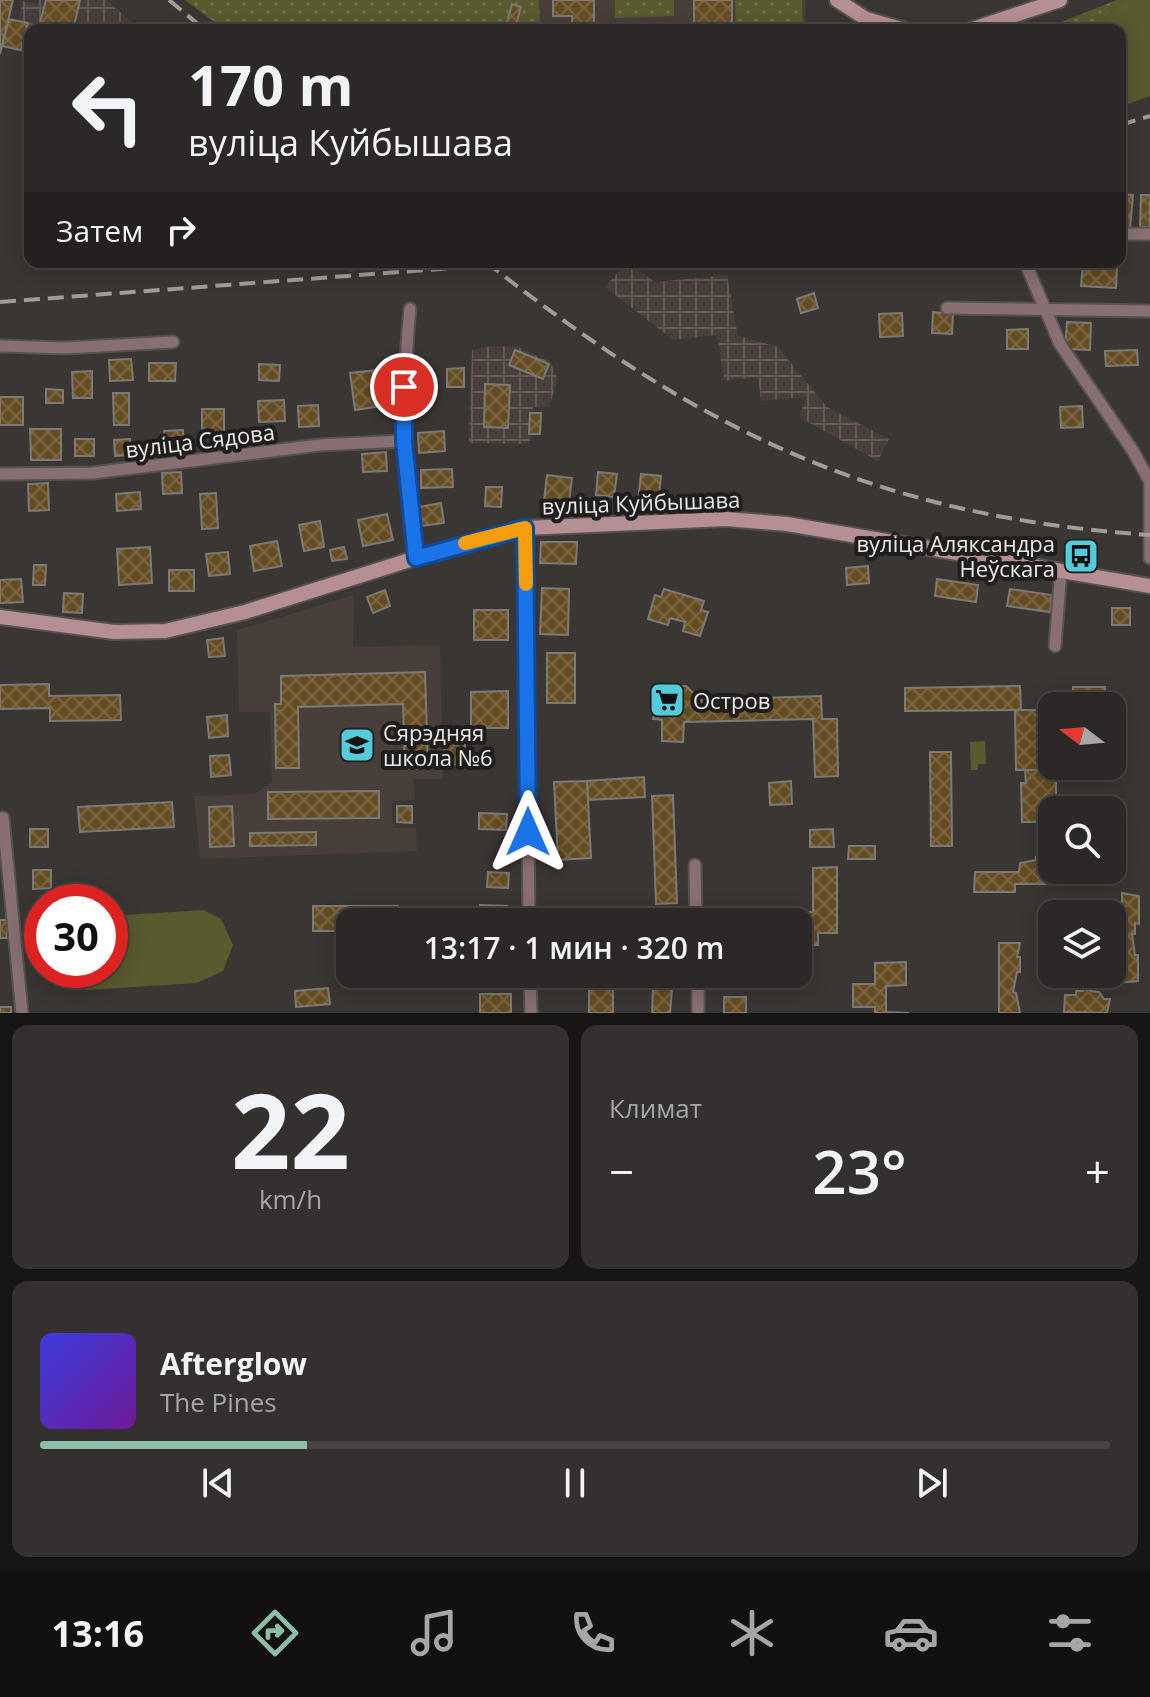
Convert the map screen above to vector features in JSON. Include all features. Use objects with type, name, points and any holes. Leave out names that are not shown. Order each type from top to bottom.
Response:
[{"type":"main road","points":[[988,24],[1060,0]]},
{"type":"main road","points":[[842,4],[866,19],[884,24]]},
{"type":"main road","name":"вуліца Куйбышава","points":[[0,617],[114,632],[177,630],[525,528],[726,519],[772,523],[1150,586]]},
{"type":"street","points":[[1126,234],[1150,234]]},
{"type":"street","points":[[1028,268],[1060,344],[1150,482],[1150,558]]},
{"type":"street","points":[[947,308],[1150,311]]},
{"type":"street","points":[[410,309],[404,361],[404,441],[416,558]]},
{"type":"street","points":[[0,346],[65,348],[173,342]]},
{"type":"street","name":"вуліца Сядова","points":[[0,474],[92,473],[320,445],[404,441]]},
{"type":"street","points":[[525,528],[529,908]]},
{"type":"street","points":[[1055,646],[1061,570]]},
{"type":"street","points":[[0,818],[3,818],[22,1013]]},
{"type":"street","points":[[695,865],[696,908]]},
{"type":"street","points":[[530,988],[531,1013]]},
{"type":"street","points":[[698,988],[698,1013]]},
{"type":"shaded area","points":[[39,0],[107,0],[133,24],[24,24],[24,53],[11,50],[23,1],[38,4]]},
{"type":"shaded area","points":[[185,0],[539,0],[540,24],[217,24]]},
{"type":"shaded area","points":[[362,0],[805,0],[806,24],[376,24]]},
{"type":"shaded area","points":[[615,0],[674,0],[674,16],[615,18]]},
{"type":"shaded area","points":[[735,0],[802,0],[803,24],[736,24]]},
{"type":"shaded area","points":[[1117,0],[1122,0],[1100,24],[1056,24]]},
{"type":"shaded area","points":[[1122,0],[1150,0],[1150,96],[1126,105],[1126,24],[1100,24]]},
{"type":"shaded area","points":[[336,268],[359,268],[351,272]]},
{"type":"shaded area","points":[[622,268],[635,268],[655,282],[727,275],[738,336],[778,347],[827,407],[889,439],[878,461],[799,417],[806,397],[761,401],[758,377],[724,381],[717,335],[673,340],[605,287]]},
{"type":"shaded area","points":[[492,346],[518,347],[550,362],[558,379],[549,407],[533,407],[530,444],[469,443],[472,350]]},
{"type":"shaded area","name":"Сярэдняя школа №6","points":[[354,595],[353,647],[440,645],[443,779],[414,779],[415,800],[392,801],[393,828],[416,828],[417,851],[200,859],[194,796],[254,794],[272,782],[270,712],[239,712],[237,630]]},
{"type":"shaded area","points":[[985,741],[986,764],[978,764],[978,770],[971,770],[970,742]]},
{"type":"shaded area","points":[[204,910],[221,919],[233,945],[223,971],[197,983],[128,987],[128,915]]},
{"type":"building","points":[[0,0],[13,0],[0,54]]},
{"type":"building","points":[[46,0],[80,0],[74,24],[40,24]]},
{"type":"building","points":[[553,0],[594,0],[594,24],[572,24],[572,16],[553,16]]},
{"type":"building","points":[[694,0],[732,0],[732,24],[694,24]]},
{"type":"building","points":[[512,4],[521,7],[516,24],[507,24]]},
{"type":"building","points":[[9,19],[28,23],[24,24],[21,50],[2,46]]},
{"type":"building","points":[[1126,194],[1133,195],[1130,230],[1126,230]]},
{"type":"building","points":[[1141,195],[1150,195],[1150,227],[1140,227]]},
{"type":"building","points":[[1083,268],[1117,268],[1116,288],[1081,286]]},
{"type":"building","points":[[814,293],[818,308],[801,313],[797,299]]},
{"type":"building","points":[[933,312],[953,314],[952,334],[932,333]]},
{"type":"building","points":[[902,313],[903,336],[880,337],[879,314]]},
{"type":"building","points":[[1067,322],[1091,323],[1090,350],[1065,349]]},
{"type":"building","points":[[1028,329],[1028,349],[1007,349],[1007,330]]},
{"type":"building","points":[[515,350],[549,364],[543,379],[509,365]]},
{"type":"building","points":[[1137,350],[1138,365],[1106,366],[1105,351]]},
{"type":"building","points":[[131,359],[133,380],[110,381],[109,360]]},
{"type":"building","points":[[149,363],[176,363],[175,381],[149,381]]},
{"type":"building","points":[[259,364],[280,365],[279,381],[259,380]]},
{"type":"building","points":[[464,368],[464,387],[447,387],[447,369]]},
{"type":"building","points":[[377,370],[382,406],[355,410],[350,373]]},
{"type":"building","points":[[92,371],[92,398],[73,398],[72,372]]},
{"type":"building","points":[[485,384],[510,385],[508,428],[484,427]]},
{"type":"building","points":[[46,389],[63,390],[63,403],[46,403]]},
{"type":"building","points":[[113,393],[129,393],[129,425],[114,425]]},
{"type":"building","points":[[0,397],[23,397],[23,425],[0,425]]},
{"type":"building","points":[[284,400],[285,421],[259,422],[258,401]]},
{"type":"building","points":[[318,405],[319,426],[299,427],[298,406]]},
{"type":"building","points":[[1082,406],[1083,427],[1061,428],[1060,407]]},
{"type":"building","points":[[202,409],[224,409],[224,434],[202,434]]},
{"type":"building","points":[[530,413],[541,413],[540,434],[529,434]]},
{"type":"building","points":[[30,429],[61,429],[61,460],[31,460]]},
{"type":"building","points":[[183,430],[184,449],[165,450],[164,431]]},
{"type":"building","points":[[444,431],[445,451],[419,453],[418,433]]},
{"type":"building","points":[[75,439],[94,439],[94,456],[75,456]]},
{"type":"building","points":[[130,439],[131,455],[115,456],[114,440]]},
{"type":"building","points":[[386,452],[387,471],[363,472],[362,454]]},
{"type":"building","points":[[452,469],[453,487],[421,488],[421,470]]},
{"type":"building","points":[[181,472],[182,493],[163,494],[162,473]]},
{"type":"building","points":[[598,472],[617,474],[614,497],[596,495]]},
{"type":"building","points":[[641,474],[661,476],[658,503],[638,501]]},
{"type":"building","points":[[547,475],[572,478],[569,503],[544,500]]},
{"type":"building","points":[[48,483],[49,510],[29,511],[28,484]]},
{"type":"building","points":[[486,487],[502,487],[501,507],[485,506]]},
{"type":"building","points":[[140,492],[141,509],[117,511],[116,494]]},
{"type":"building","points":[[216,493],[218,528],[202,529],[200,494]]},
{"type":"building","points":[[441,503],[444,523],[422,526],[419,507]]},
{"type":"building","points":[[387,514],[393,540],[363,546],[358,520]]},
{"type":"building","points":[[320,521],[324,547],[304,551],[299,525]]},
{"type":"building","points":[[277,541],[282,566],[254,571],[250,546]]},
{"type":"building","points":[[541,542],[577,542],[576,564],[540,563]]},
{"type":"building","points":[[150,547],[152,583],[119,585],[117,549]]},
{"type":"building","points":[[344,547],[347,559],[332,561],[330,550]]},
{"type":"building","points":[[228,552],[230,574],[209,576],[206,554]]},
{"type":"building","points":[[34,565],[46,565],[45,585],[33,585]]},
{"type":"building","points":[[868,566],[869,583],[847,585],[846,568]]},
{"type":"building","points":[[169,570],[194,570],[194,591],[169,591]]},
{"type":"building","points":[[21,579],[23,602],[0,603],[0,580]]},
{"type":"building","points":[[937,579],[978,585],[976,602],[935,596]]},
{"type":"building","points":[[542,588],[569,589],[568,635],[540,634]]},
{"type":"building","points":[[664,589],[704,601],[701,610],[708,612],[700,636],[683,631],[685,622],[670,618],[668,625],[648,619],[655,595],[661,597]]},
{"type":"building","points":[[1010,589],[1052,595],[1050,612],[1007,606]]},
{"type":"building","points":[[385,590],[390,606],[373,613],[367,597]]},
{"type":"building","points":[[64,593],[83,594],[82,613],[63,612]]},
{"type":"building","points":[[1112,608],[1130,608],[1130,625],[1112,625]]},
{"type":"building","points":[[474,610],[508,610],[508,640],[474,640]]},
{"type":"building","points":[[223,638],[225,656],[209,657],[207,640]]},
{"type":"building","points":[[547,653],[575,653],[575,703],[547,703]]},
{"type":"building","points":[[425,672],[428,768],[405,769],[403,704],[298,707],[299,768],[276,768],[275,704],[281,704],[281,676]]},
{"type":"building","points":[[49,684],[49,696],[120,695],[121,720],[50,721],[50,708],[0,709],[0,685]]},
{"type":"building","points":[[665,686],[686,686],[701,700],[821,696],[822,719],[837,719],[838,776],[815,777],[813,719],[684,722],[683,742],[662,741],[662,720],[653,719]]},
{"type":"building","points":[[1020,686],[1021,710],[905,711],[905,688]]},
{"type":"building","points":[[1073,687],[1105,687],[1105,692],[1073,692]]},
{"type":"building","points":[[508,691],[508,728],[471,728],[471,692]]},
{"type":"building","points":[[1015,710],[1037,710],[1038,770],[1016,770]]},
{"type":"building","points":[[227,715],[228,736],[209,738],[207,717]]},
{"type":"building","points":[[444,741],[465,742],[464,765],[444,764]]},
{"type":"building","points":[[930,752],[951,752],[952,846],[931,846]]},
{"type":"building","points":[[229,755],[231,775],[211,777],[210,756]]},
{"type":"building","points":[[1025,770],[1038,770],[1038,780],[1056,780],[1056,796],[1038,796],[1038,822],[1022,822],[1021,783],[1026,783]]},
{"type":"building","points":[[644,777],[645,797],[588,800],[587,781]]},
{"type":"building","points":[[587,781],[591,858],[558,860],[554,782]]},
{"type":"building","points":[[791,781],[792,804],[770,805],[769,783]]},
{"type":"building","points":[[379,791],[379,818],[268,819],[268,792]]},
{"type":"building","points":[[673,795],[677,903],[656,904],[652,796]]},
{"type":"building","points":[[172,802],[174,827],[80,832],[78,807]]},
{"type":"building","points":[[232,806],[234,846],[210,847],[209,807]]},
{"type":"building","points":[[397,806],[412,806],[412,823],[397,822]]},
{"type":"building","points":[[479,813],[507,814],[506,830],[479,829]]},
{"type":"building","points":[[30,829],[48,829],[48,847],[30,847]]},
{"type":"building","points":[[833,829],[834,847],[810,847],[810,830]]},
{"type":"building","points":[[316,832],[316,845],[250,846],[250,833]]},
{"type":"building","points":[[849,846],[875,846],[875,859],[848,859]]},
{"type":"building","points":[[1038,857],[1038,884],[1015,884],[1015,892],[974,892],[975,872],[1019,872],[1020,863]]},
{"type":"building","points":[[837,867],[837,933],[818,933],[818,945],[812,945],[813,868]]},
{"type":"building","points":[[33,870],[51,870],[51,884],[33,884]]},
{"type":"building","points":[[488,872],[509,873],[508,888],[487,887]]},
{"type":"building","points":[[1122,893],[1139,896],[1139,924],[1135,923],[1135,934],[1132,934],[1135,955],[1138,955],[1138,981],[1126,982],[1126,900],[1122,900]]},
{"type":"building","points":[[480,905],[507,906],[507,908],[480,908]]},
{"type":"building","points":[[313,906],[398,906],[336,908],[336,931],[313,931]]},
{"type":"building","points":[[0,920],[7,920],[7,938],[0,938]]},
{"type":"building","points":[[999,943],[1020,943],[1017,957],[1020,957],[1020,972],[1017,972],[1013,992],[1016,993],[1020,1013],[999,1013]]},
{"type":"building","points":[[906,962],[906,985],[886,986],[886,1012],[909,1013],[875,1013],[875,1007],[853,1007],[853,984],[875,984],[875,963]]},
{"type":"building","points":[[328,988],[330,1004],[296,1007],[295,991]]},
{"type":"building","points":[[589,988],[613,988],[613,1013],[589,1013]]},
{"type":"building","points":[[653,988],[672,989],[670,1013],[652,1013]]},
{"type":"building","points":[[1083,988],[1091,988],[1104,999],[1110,999],[1107,1013],[1064,1012],[1065,995],[1083,991]]},
{"type":"building","points":[[480,994],[511,994],[511,1013],[480,1013]]},
{"type":"building","points":[[724,997],[746,997],[746,1013],[724,1013]]},
{"type":"building","points":[[0,1007],[11,1007],[11,1013],[0,1013]]},
{"type":"railway","points":[[169,0],[198,24]]},
{"type":"railway","points":[[1126,123],[1150,116]]},
{"type":"railway","points":[[0,302],[453,268]]},
{"type":"railway","points":[[494,268],[642,373],[718,418],[795,455],[875,485],[960,508],[1051,525],[1150,535]]},
{"type":"slow traffic","points":[[465,543],[525,528],[526,584]]},
{"type":"place","name":"вуліца Аляксандра Неўскага","points":[[1081,556]]},
{"type":"place","name":"Остров","points":[[667,700]]},
{"type":"place","name":"Сярэдняя школа №6","points":[[357,745]]},
{"type":"route","points":[[404,387],[404,441],[416,558],[525,528],[528,832]]}]
